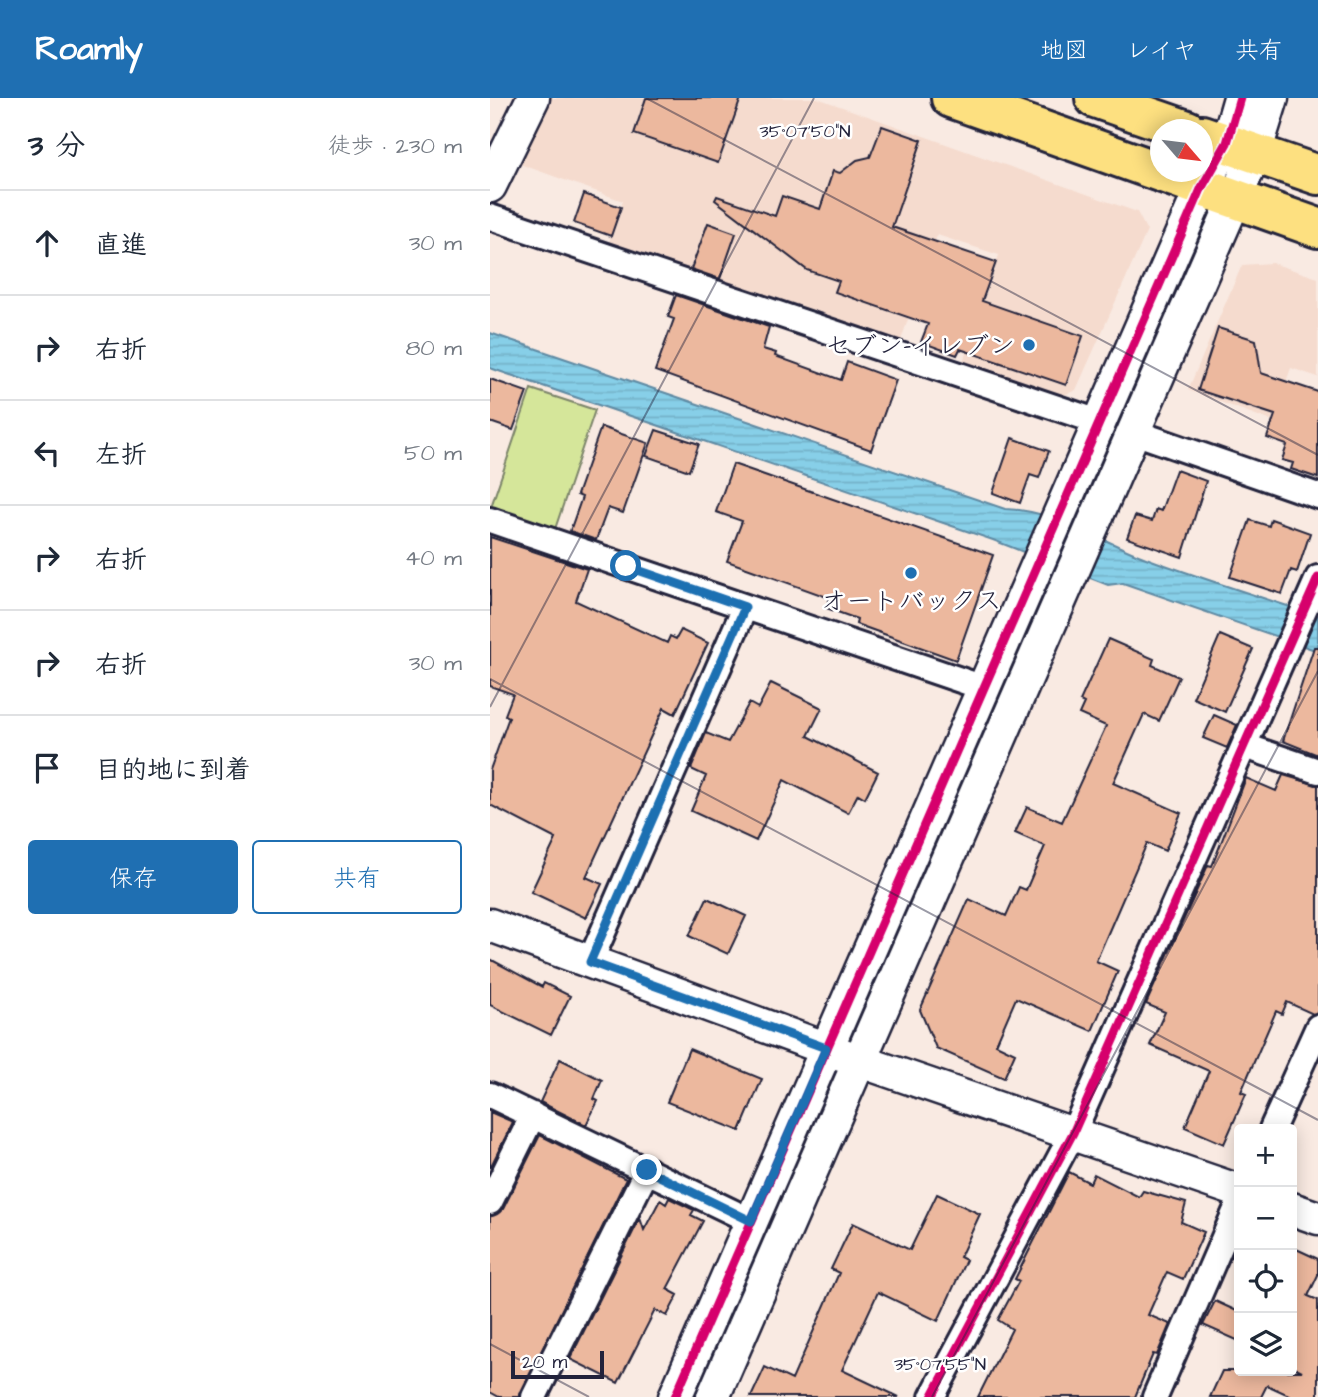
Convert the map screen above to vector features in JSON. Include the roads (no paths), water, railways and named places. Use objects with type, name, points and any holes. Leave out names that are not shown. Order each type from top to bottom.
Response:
[{"type":"main road","points":[[951,98],[1318,228]]},
{"type":"main road","points":[[1095,98],[1155,119]]},
{"type":"main road","points":[[1228,144],[1318,175]]},
{"type":"street","points":[[490,186],[533,98]]},
{"type":"street","points":[[713,1397],[1134,432],[1218,193],[1240,98]]},
{"type":"street","points":[[1228,144],[1272,98]]},
{"type":"street","points":[[675,1397],[1099,422],[1218,193]]},
{"type":"street","points":[[490,217],[1099,422]]},
{"type":"street","points":[[1134,432],[1318,496]]},
{"type":"street","points":[[490,520],[984,688]]},
{"type":"street","points":[[932,1397],[1073,1133],[1318,578]]},
{"type":"street","points":[[590,962],[745,607]]},
{"type":"street","points":[[1245,746],[1318,771]]},
{"type":"street","points":[[490,925],[826,1048],[1234,1189]]},
{"type":"street","points":[[1274,1124],[1318,1027]]},
{"type":"street","points":[[490,1094],[751,1221]]},
{"type":"street","points":[[490,1202],[533,1115]]},
{"type":"street","points":[[534,1397],[647,1170]]},
{"type":"street","points":[[1297,1211],[1318,1217]]},
{"type":"street","points":[[1155,1397],[1234,1215]]},
{"type":"water","points":[[490,333],[1005,509],[1060,520],[1146,558],[1318,616],[1318,651],[1123,583],[1108,585],[993,540],[490,368]]},
{"type":"place","name":"セブン-イレブン","points":[[1029,345]]},
{"type":"place","name":"オートバックス","points":[[911,573]]}]
